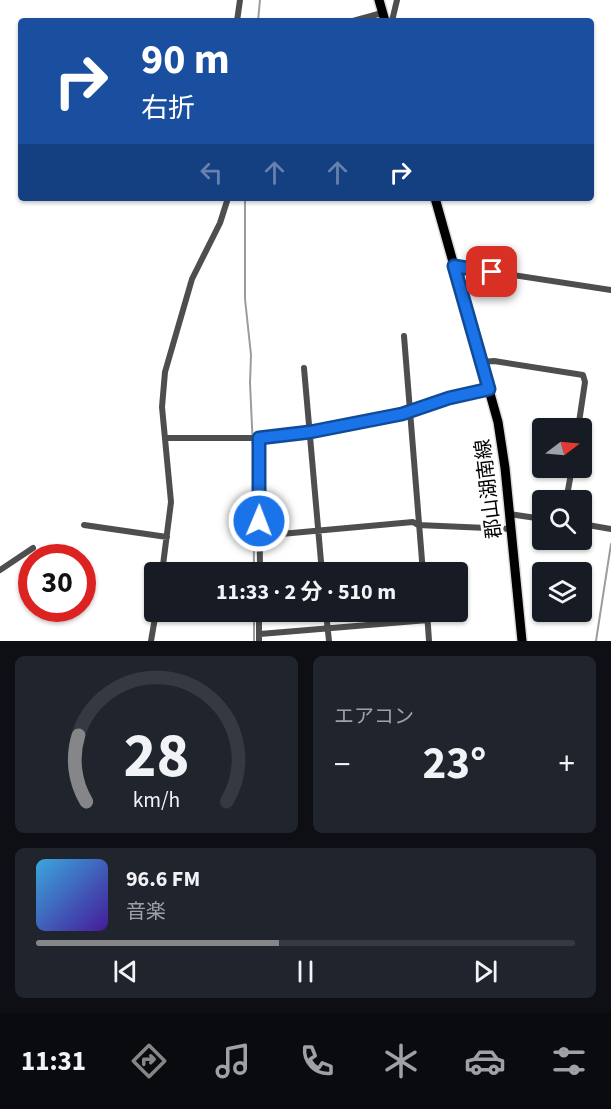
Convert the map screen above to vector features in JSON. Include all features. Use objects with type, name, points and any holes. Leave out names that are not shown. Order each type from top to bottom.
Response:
[{"type":"main road","points":[[379,0],[383,17]]},
{"type":"main road","name":"郡山湖南線","points":[[436,201],[482,362],[502,449],[522,641]]},
{"type":"street","points":[[237,18],[240,0]]},
{"type":"street","points":[[393,18],[397,0]]},
{"type":"street","points":[[164,562],[171,493],[163,425],[163,388],[168,358],[192,279],[220,223],[227,201]]},
{"type":"street","points":[[454,266],[611,290]]},
{"type":"street","points":[[404,336],[422,562]]},
{"type":"street","points":[[482,362],[494,361],[583,375],[585,382],[580,418]]},
{"type":"street","points":[[304,368],[321,562]]},
{"type":"street","points":[[165,438],[259,438],[310,432],[410,412],[449,398],[489,389]]},
{"type":"street","points":[[259,438],[260,562]]},
{"type":"street","points":[[509,514],[532,517]]},
{"type":"street","points":[[259,536],[413,522],[418,525],[511,529]]},
{"type":"street","points":[[84,525],[167,537]]},
{"type":"street","points":[[592,526],[611,529]]},
{"type":"street","points":[[0,570],[18,558]]},
{"type":"street","points":[[151,641],[154,622]]},
{"type":"street","points":[[327,622],[329,641]]},
{"type":"street","points":[[259,637],[328,627],[399,622]]},
{"type":"street","points":[[428,622],[429,641]]},
{"type":"waterway","points":[[258,18],[260,0]]},
{"type":"waterway","points":[[245,201],[245,299],[251,355],[254,562]]},
{"type":"waterway","points":[[596,641],[611,544]]},
{"type":"waterway","points":[[254,622],[254,641]]},
{"type":"route","points":[[259,521],[259,438],[310,432],[402,414],[449,398],[489,389],[454,266],[492,272]]}]
